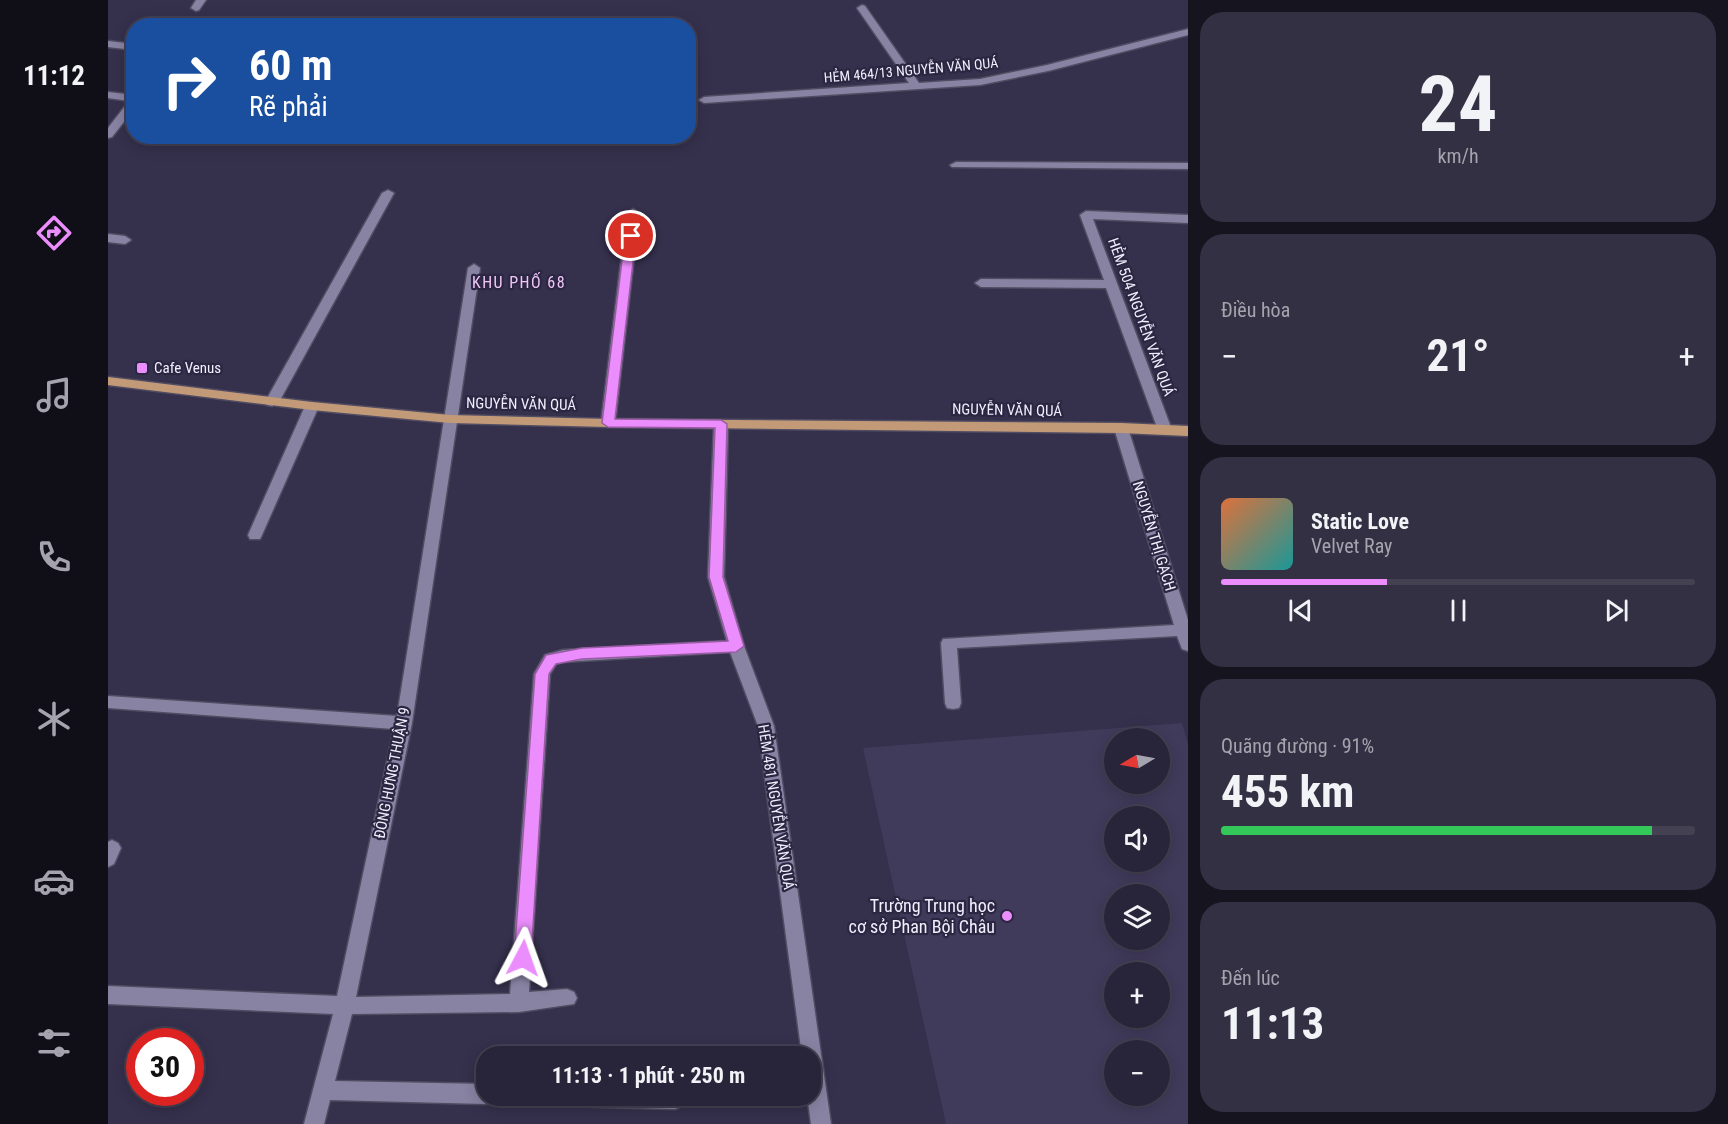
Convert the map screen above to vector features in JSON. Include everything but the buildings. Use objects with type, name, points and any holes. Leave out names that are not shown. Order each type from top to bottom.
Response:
[{"type":"main road","name":"NGUYỄN VĂN QUÁ","points":[[108,381],[272,402],[450,419],[608,423],[1121,428],[1188,431]]},
{"type":"street","points":[[862,8],[917,87]]},
{"type":"street","name":"HẺM 464/13 NGUYỄN VĂN QUÁ","points":[[704,100],[992,80],[1188,32]]},
{"type":"street","points":[[108,44],[126,46]]},
{"type":"street","points":[[108,95],[126,98]]},
{"type":"street","points":[[108,135],[126,110]]},
{"type":"street","points":[[956,165],[1188,166]]},
{"type":"street","points":[[272,402],[388,193]]},
{"type":"street","points":[[608,423],[633,213]]},
{"type":"street","name":"HẺM 504 NGUYỄN VĂN QUÁ","points":[[1165,430],[1086,215],[1188,219]]},
{"type":"street","points":[[108,238],[125,240]]},
{"type":"street","name":"ĐÔNG HƯNG THUẬN 9","points":[[314,1124],[345,1005],[404,723],[474,268]]},
{"type":"street","points":[[981,283],[1112,284]]},
{"type":"street","points":[[255,536],[312,406]]},
{"type":"street","name":"HẺM 481 NGUYỄN VĂN QUÁ","points":[[721,424],[716,577],[736,646],[766,726],[821,1124]]},
{"type":"street","name":"NGUYỄN THỊ GẠCH","points":[[1121,428],[1186,638]]},
{"type":"street","points":[[953,703],[949,643],[1186,638]]},
{"type":"street","points":[[519,1003],[542,674],[546,665],[551,659],[582,653],[736,646]]},
{"type":"street","points":[[108,702],[404,723]]},
{"type":"street","points":[[108,995],[345,1005],[433,1006],[519,1003],[567,998]]},
{"type":"street","points":[[321,1090],[476,1094]]},
{"type":"shaded area","name":"Trường Trung học cơ sở Phan Bội Châu","points":[[1182,723],[1188,744],[1188,1124],[946,1124],[863,748],[1104,729],[1104,794],[1170,794],[1170,728],[1118,728]]},
{"type":"place","name":"Cafe Venus","points":[[142,368]]},
{"type":"place","name":"Trường Trung học cơ sở Phan Bội Châu","points":[[1007,916]]},
{"type":"district","name":"KHU PHỐ 68","points":[[519,282]]},
{"type":"route","points":[[523,958],[542,674],[546,665],[551,659],[582,653],[736,646],[716,577],[721,424],[608,423],[631,236]]}]
